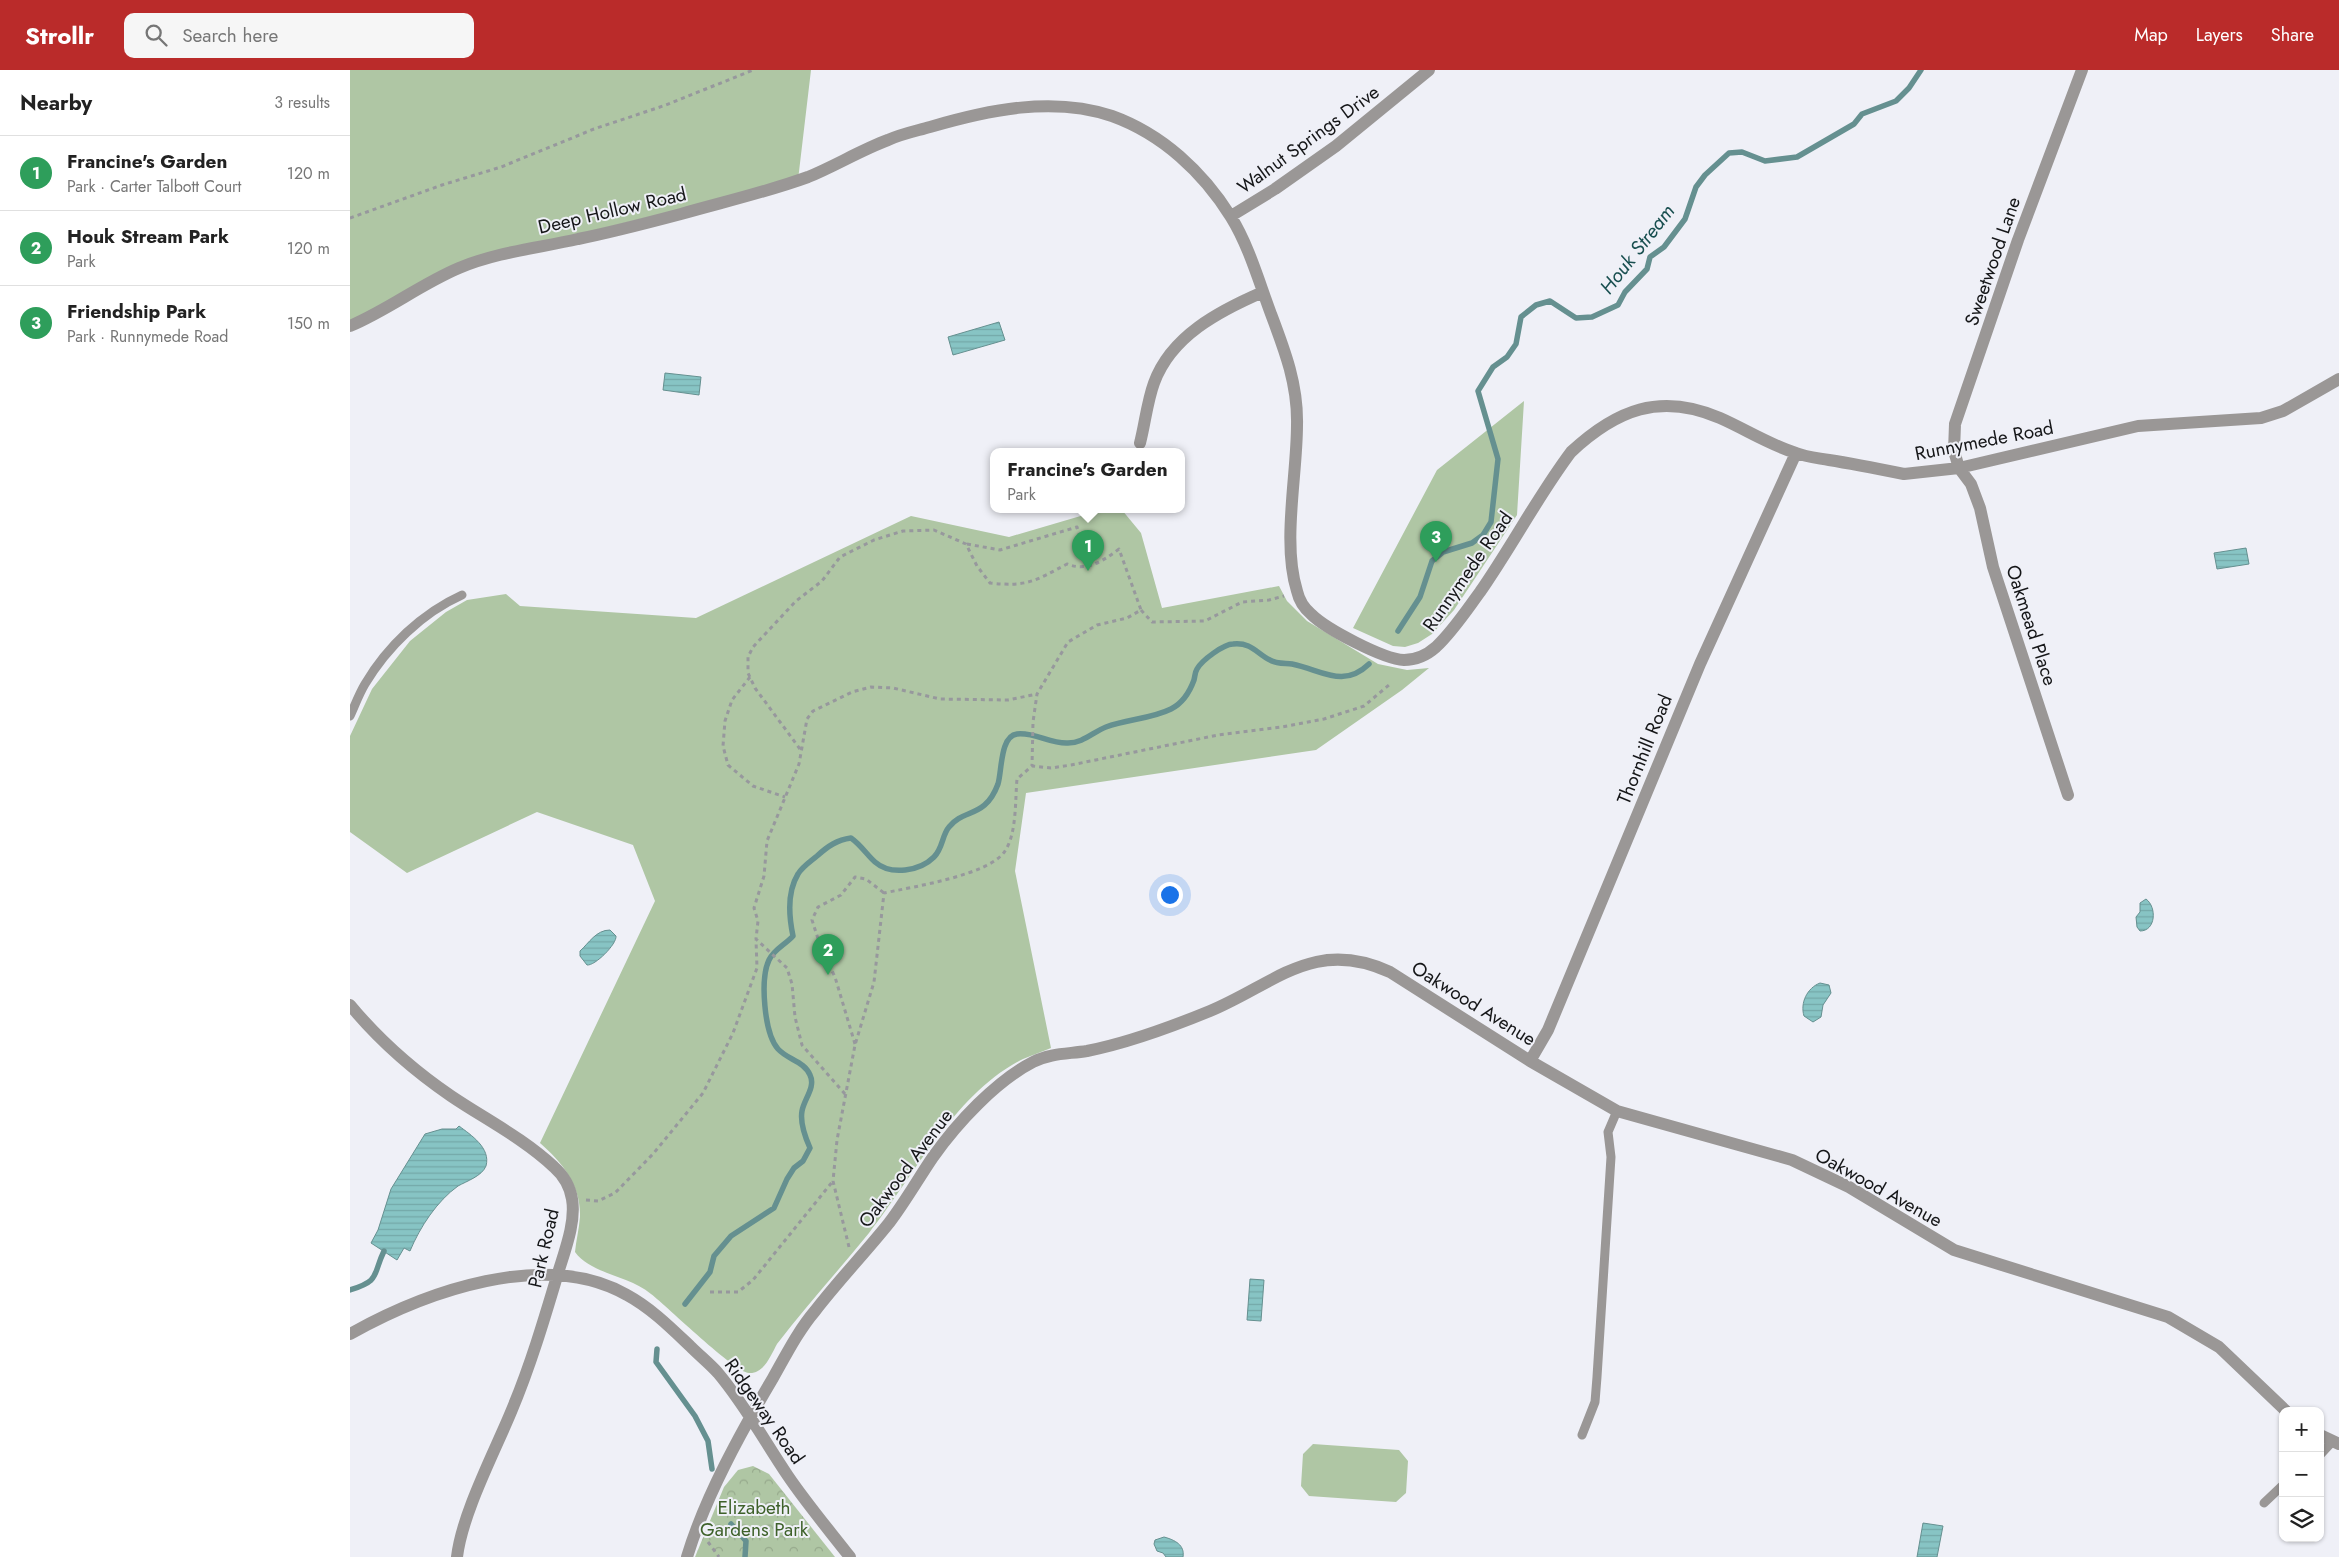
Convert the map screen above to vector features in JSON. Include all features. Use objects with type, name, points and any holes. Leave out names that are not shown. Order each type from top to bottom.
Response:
[{"type":"street","name":"Walnut Springs Drive","points":[[1230,216],[1275,189],[1336,146],[1429,70]]},
{"type":"street","name":"Sweetwood Lane","points":[[1959,468],[1954,452],[1955,424],[2018,240],[2082,70]]},
{"type":"street","name":"Runnymede Road","points":[[887,140],[967,116],[999,110],[1049,106],[1079,108],[1127,122],[1155,138],[1183,158],[1208,184],[1241,236],[1289,362],[1295,388],[1297,424],[1291,560],[1296,590],[1309,612],[1325,625],[1380,654],[1400,660],[1411,660],[1423,656],[1434,649],[1458,623],[1495,570],[1558,469],[1578,446],[1610,420],[1636,409],[1658,406],[1684,408],[1717,417],[1796,453],[1904,474],[1959,468],[2138,426],[2261,418],[2283,411],[2339,379]]},
{"type":"street","name":"Deep Hollow Road","points":[[350,326],[376,315],[447,273],[499,254],[582,239],[784,185],[814,174],[887,140]]},
{"type":"street","points":[[1140,444],[1153,385],[1158,373],[1171,353],[1206,321],[1226,308],[1262,292]]},
{"type":"street","name":"Thornhill Road","points":[[1530,1061],[1548,1030],[1700,664],[1796,453]]},
{"type":"street","name":"Oakmead Place","points":[[1959,468],[1971,484],[1980,508],[1993,566],[2068,795]]},
{"type":"street","name":"Oakwood Avenue","points":[[687,1557],[704,1512],[750,1415],[804,1326],[890,1222],[935,1154],[959,1124],[1015,1073],[1035,1061],[1054,1055],[1087,1051],[1194,1018],[1230,1002],[1295,967],[1330,960],[1378,966],[1414,986],[1530,1061],[1617,1111],[1792,1160],[1849,1187],[1954,1250],[2168,1318],[2219,1347],[2282,1407]]},
{"type":"street","name":"Park Road","points":[[350,1005],[369,1028],[400,1057],[451,1096],[516,1137],[554,1167],[565,1180],[572,1198],[573,1212],[543,1327],[521,1387],[468,1516],[457,1557]]},
{"type":"street","name":"Ridgeway Road","points":[[350,1334],[376,1319],[447,1290],[489,1280],[557,1276],[596,1282],[626,1294],[657,1315],[718,1373],[750,1415],[789,1477],[850,1557]]},
{"type":"street","points":[[2324,1437],[2336,1442]]},
{"type":"lane","points":[[350,716],[365,684],[396,644],[418,622],[462,595]]},
{"type":"lane","points":[[1582,1435],[1594,1402],[1597,1377],[1612,1157],[1608,1132],[1617,1111]]},
{"type":"lane","points":[[2324,1452],[2336,1442]]},
{"type":"lane","points":[[2264,1503],[2279,1489]]},
{"type":"path","points":[[350,218],[442,185],[500,167],[594,129],[666,105],[753,70]]},
{"type":"path","points":[[800,749],[755,688],[750,677],[748,657],[753,647],[796,601],[822,581],[840,557],[874,540],[903,531],[934,530],[966,544],[1000,550],[1077,528],[1088,565]]},
{"type":"path","points":[[966,544],[977,566],[990,583],[1015,586],[1037,580],[1067,564],[1077,568],[1100,563],[1119,549],[1141,610],[1152,622],[1205,621],[1242,602],[1269,600],[1296,590]]},
{"type":"path","points":[[1032,766],[1033,722],[1037,694],[1068,642],[1096,625],[1127,618],[1141,610]]},
{"type":"path","points":[[750,677],[732,700],[725,721],[722,746],[728,765],[754,786],[785,797]]},
{"type":"path","points":[[884,893],[941,880],[976,870],[997,861],[1006,850],[1016,815],[1017,779],[1032,766],[1051,768],[1071,765],[1218,735],[1282,727],[1324,719],[1364,706],[1389,685]]},
{"type":"path","points":[[572,1198],[598,1202],[614,1193],[653,1154],[702,1092],[733,1033],[757,968],[756,939],[758,921],[754,908],[764,876],[767,841],[799,764],[800,749],[807,719],[813,711],[852,692],[871,687],[893,688],[940,699],[1008,700],[1037,694]]},
{"type":"path","points":[[855,1045],[835,977],[821,948],[812,920],[818,908],[841,895],[855,877],[866,879],[884,893]]},
{"type":"path","points":[[853,1265],[833,1181],[845,1094],[855,1045],[874,982],[884,893]]},
{"type":"path","points":[[756,939],[787,968],[792,984],[795,1017],[802,1045],[845,1094]]},
{"type":"path","points":[[710,1292],[738,1292],[753,1280],[833,1181]]},
{"type":"green space","points":[[350,70],[811,70],[798,180],[499,254],[350,326]]},
{"type":"green space","points":[[1524,401],[1517,515],[1454,610],[1432,634],[1418,643],[1405,647],[1393,646],[1353,628],[1437,470]]},
{"type":"green space","points":[[1091,513],[1124,513],[1141,533],[1162,608],[1279,586],[1287,601],[1307,621],[1378,664],[1407,670],[1429,668],[1402,690],[1316,750],[1026,793],[1015,871],[1051,1048],[1023,1059],[999,1074],[956,1114],[937,1137],[886,1211],[788,1330],[763,1367],[749,1373],[741,1370],[716,1351],[651,1294],[632,1283],[590,1265],[575,1252],[580,1206],[574,1185],[563,1167],[540,1143],[655,901],[633,845],[537,812],[407,873],[350,832],[350,736],[372,689],[410,641],[446,612],[467,600],[506,594],[520,606],[696,618],[911,516],[1009,537]]},
{"type":"green space","points":[[1313,1444],[1399,1450],[1408,1461],[1406,1493],[1396,1502],[1309,1496],[1301,1486],[1303,1454]]},
{"type":"green space","name":"Elizabeth Gardens Park","points":[[753,1466],[769,1474],[835,1557],[695,1557],[724,1487],[738,1470]]},
{"type":"water","points":[[999,322],[1005,340],[953,355],[948,337]]},
{"type":"water","points":[[665,373],[701,377],[699,395],[663,390]]},
{"type":"water","points":[[2246,548],[2249,564],[2217,569],[2214,553]]},
{"type":"water","points":[[2146,899],[2152,907],[2153,918],[2149,927],[2140,931],[2137,927],[2136,917],[2140,912],[2140,903]]},
{"type":"water","points":[[610,930],[616,936],[613,944],[600,958],[587,965],[580,956],[580,951],[601,932]]},
{"type":"water","points":[[1820,983],[1829,985],[1831,993],[1823,1005],[1821,1017],[1813,1022],[1804,1016],[1803,1006],[1808,992]]},
{"type":"water","points":[[459,1126],[483,1148],[487,1159],[486,1166],[478,1175],[458,1186],[443,1199],[424,1224],[410,1251],[404,1248],[397,1260],[371,1243],[378,1230],[391,1189],[425,1134],[442,1129],[456,1129]]},
{"type":"water","points":[[1250,1279],[1264,1280],[1261,1321],[1247,1320]]},
{"type":"water","points":[[1923,1523],[1943,1526],[1937,1557],[1917,1557]]},
{"type":"water","points":[[1164,1537],[1181,1546],[1183,1557],[1166,1557],[1163,1553],[1157,1551],[1154,1544],[1155,1540]]},
{"type":"waterway","name":"Houk Stream","points":[[1398,631],[1420,597],[1432,561],[1443,552],[1472,543],[1483,535],[1491,522],[1498,459],[1478,391],[1493,367],[1507,357],[1516,344],[1521,317],[1536,305],[1550,301],[1576,318],[1592,317],[1618,305],[1625,292],[1647,269],[1650,257],[1664,247],[1685,219],[1696,187],[1705,175],[1729,153],[1742,152],[1765,161],[1797,157],[1854,124],[1862,114],[1896,101],[1909,88],[1921,70]]},
{"type":"waterway","name":"Houk Stream","points":[[685,1304],[710,1272],[714,1256],[731,1236],[774,1208],[787,1179],[794,1168],[803,1161],[810,1148],[802,1120],[803,1106],[812,1084],[810,1075],[804,1067],[782,1053],[773,1041],[769,1031],[764,992],[766,969],[769,960],[793,936],[790,913],[792,889],[794,881],[804,867],[833,844],[851,838],[875,862],[889,869],[905,870],[921,866],[934,857],[941,846],[947,830],[955,821],[981,808],[993,795],[998,784],[1005,747],[1011,736],[1024,734],[1055,742],[1073,743],[1106,727],[1171,709],[1186,696],[1194,680],[1196,670],[1203,661],[1229,645],[1245,645],[1272,661],[1292,664],[1332,676],[1350,675],[1369,664]]},
{"type":"waterway","points":[[350,1290],[371,1280],[384,1251]]},
{"type":"waterway","name":"Houk Stream","points":[[657,1349],[656,1362],[695,1416],[708,1441],[712,1469]]},
{"type":"waterway","name":"Houk Stream","points":[[731,1524],[746,1541],[745,1557]]},
{"type":"place","name":"Friendship Park","points":[[1436,562]]},
{"type":"place","name":"Francine's Garden","points":[[1088,571]]},
{"type":"place","name":"Houk Stream Park","points":[[828,975]]}]
